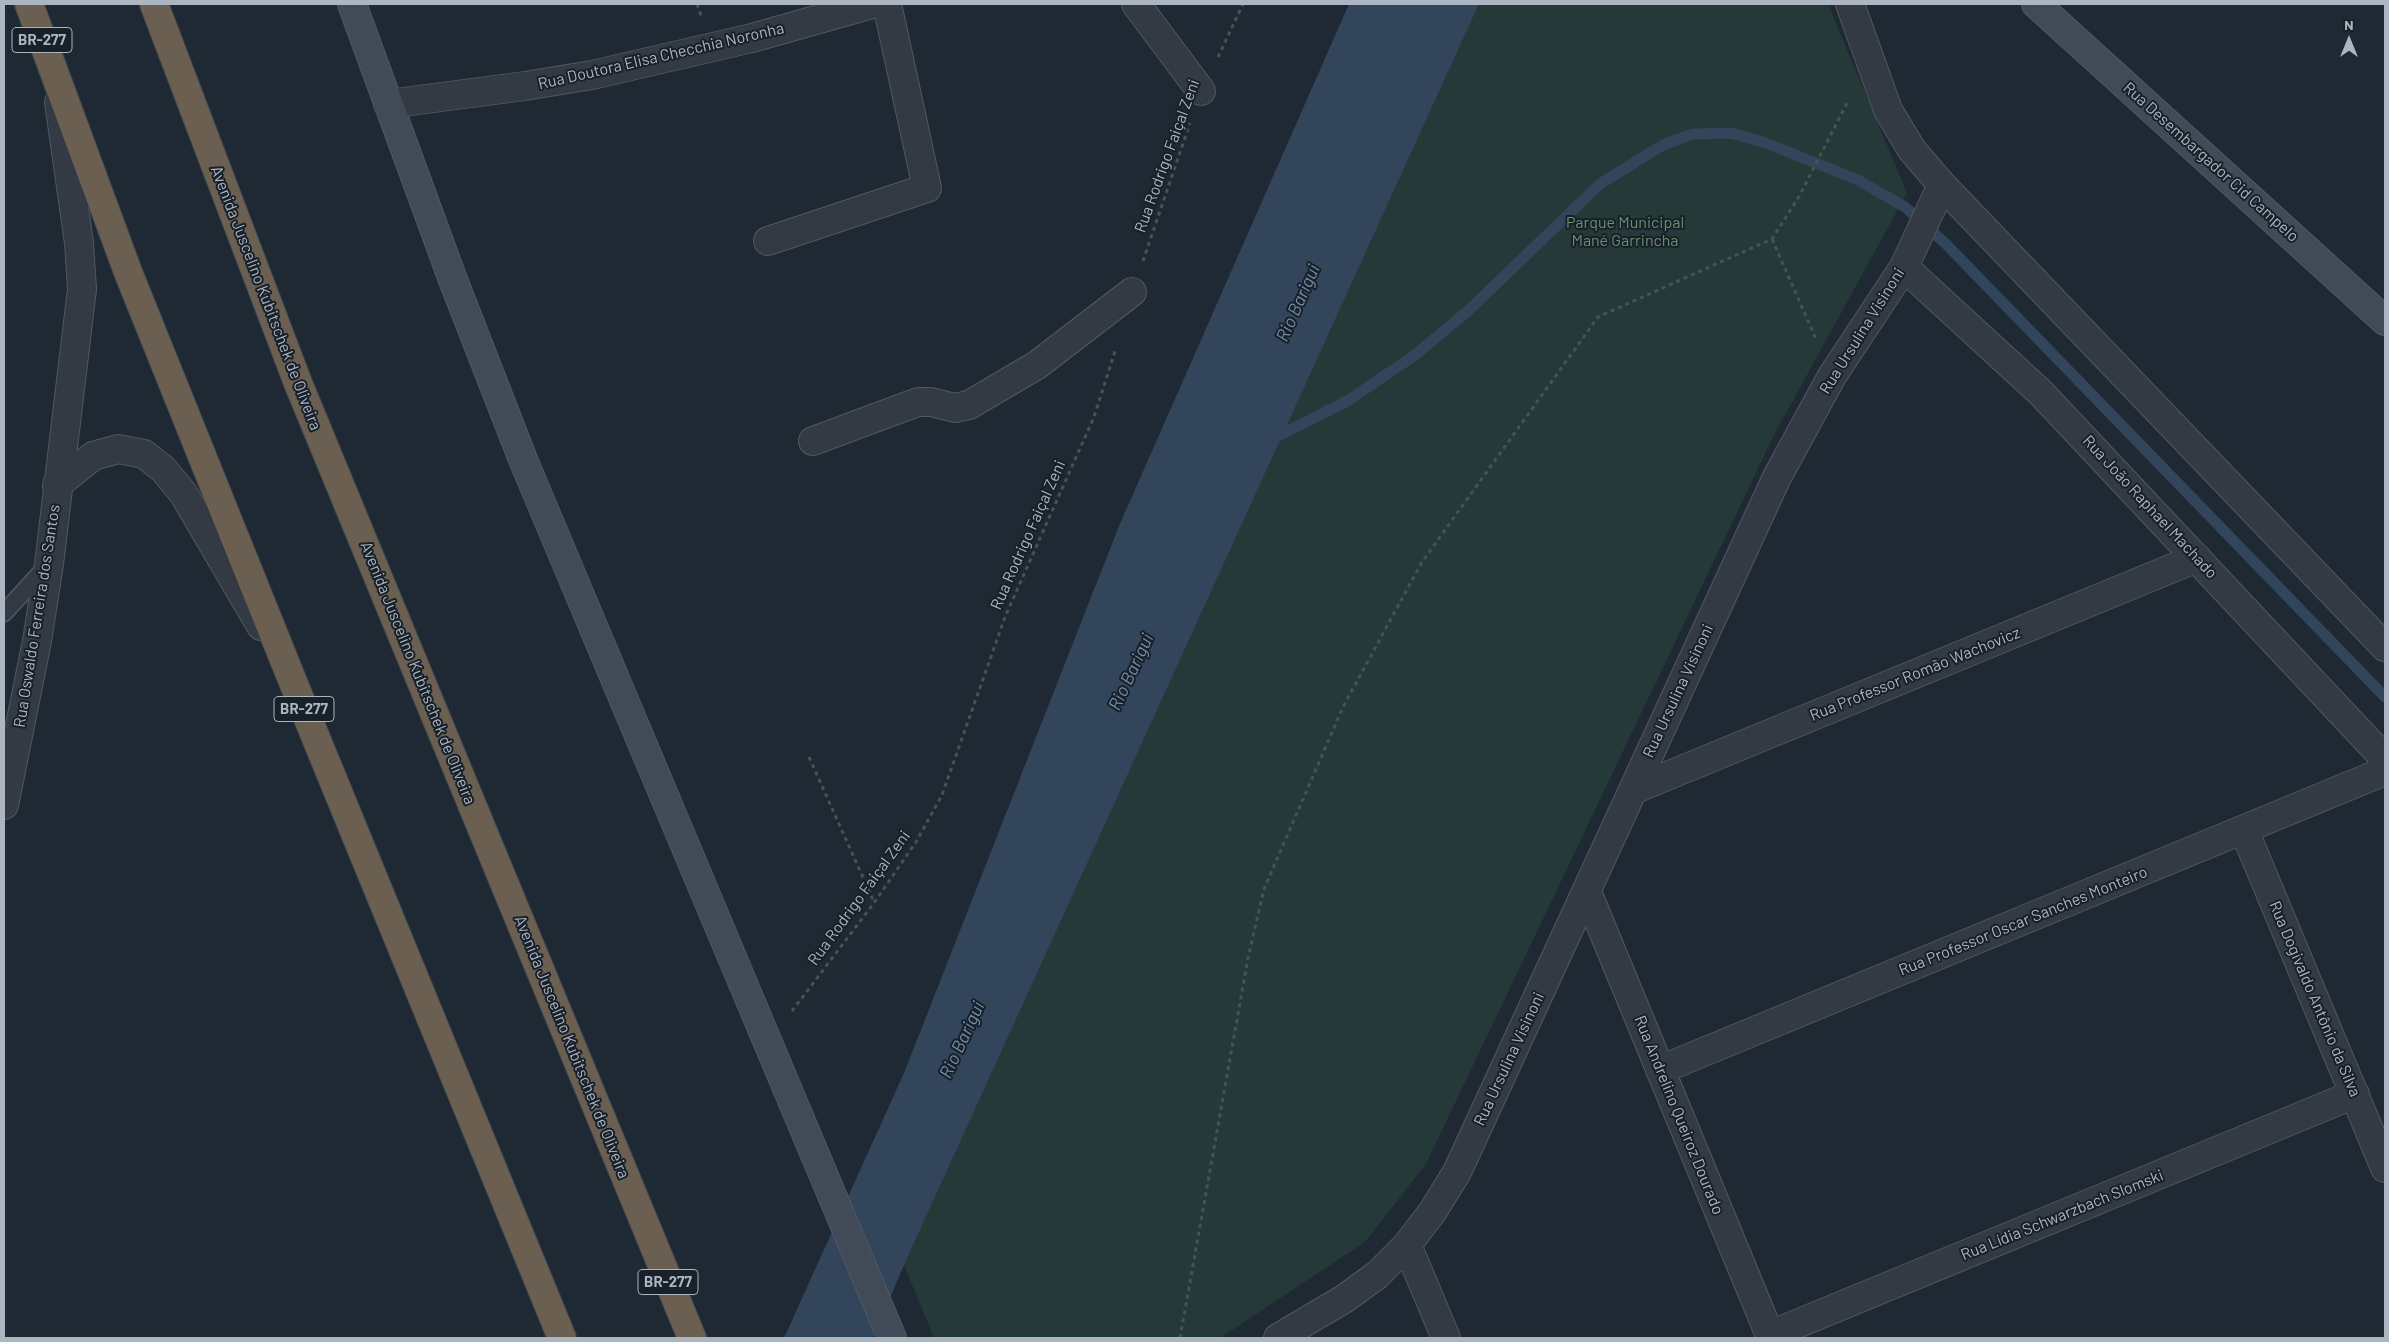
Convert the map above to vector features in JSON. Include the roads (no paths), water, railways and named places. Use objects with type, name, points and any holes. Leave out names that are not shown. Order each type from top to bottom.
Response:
[{"type":"highway","name":"BR-277","points":[[29,4],[128,272],[293,682],[562,1338]]},
{"type":"highway","name":"Avenida Juscelino Kubitschek de Oliveira","points":[[154,4],[298,383],[692,1338]]},
{"type":"main road","points":[[352,4],[453,280],[524,462],[892,1338]]},
{"type":"main road","name":"Rua Desembargador Cid Campelo","points":[[2036,4],[2383,317]]},
{"type":"street","name":"Rua Doutora Elisa Checchia Noronha","points":[[388,104],[592,75],[752,38],[872,4]]},
{"type":"street","points":[[768,241],[927,188],[886,4]]},
{"type":"street","points":[[1136,4],[1201,91]]},
{"type":"street","points":[[1850,4],[1888,110],[1912,150],[1936,197],[2385,647]]},
{"type":"street","name":"Rua Oswaldo Ferreira dos Santos","points":[[4,805],[28,686],[48,564],[82,289],[80,243],[55,76]]},
{"type":"street","name":"Rua Ursulina Visinoni","points":[[1278,1338],[1344,1299],[1377,1275],[1407,1245],[1433,1211],[1457,1172],[1777,477],[1832,376],[1904,267],[1936,197]]},
{"type":"street","name":"Rua João Raphael Machado","points":[[1904,267],[2042,393],[2385,759]]},
{"type":"street","points":[[812,441],[918,402],[931,402],[955,408],[969,406],[1037,365],[1132,292]]},
{"type":"street","name":"Rua Oswaldo Ferreira dos Santos","points":[[57,485],[93,456],[118,450],[144,454],[163,469],[184,493],[293,682]]},
{"type":"street","name":"Rua Professor Romão Wachovicz","points":[[1633,790],[2197,558]]},
{"type":"street","name":"Rua Professor Oscar Sanches Monteiro","points":[[1660,1070],[2385,772]]},
{"type":"street","name":"Rua Dogivaldo Antônio da Silva","points":[[2244,830],[2385,1168]]},
{"type":"street","name":"Rua Andrelino Queiroz Dourado","points":[[1587,892],[1770,1337]]},
{"type":"street","name":"Rua Lídia Schwarzbach Slomski","points":[[1770,1337],[2355,1094]]},
{"type":"street","points":[[1407,1245],[1446,1338]]},
{"type":"lane","points":[[4,614],[48,564]]},
{"type":"water","name":"Rio Barigui","points":[[1349,4],[1479,4],[904,1265],[873,1338],[784,1338],[904,1073],[1119,526]]},
{"type":"waterway","points":[[1270,440],[1349,400],[1415,355],[1469,310],[1600,184],[1663,145],[1693,134],[1731,133],[1766,143],[1858,180],[1905,207],[1946,244],[2385,697]]},
{"type":"park label","name":"Parque Municipal Mané Garrincha","points":[[1625,232]]}]
